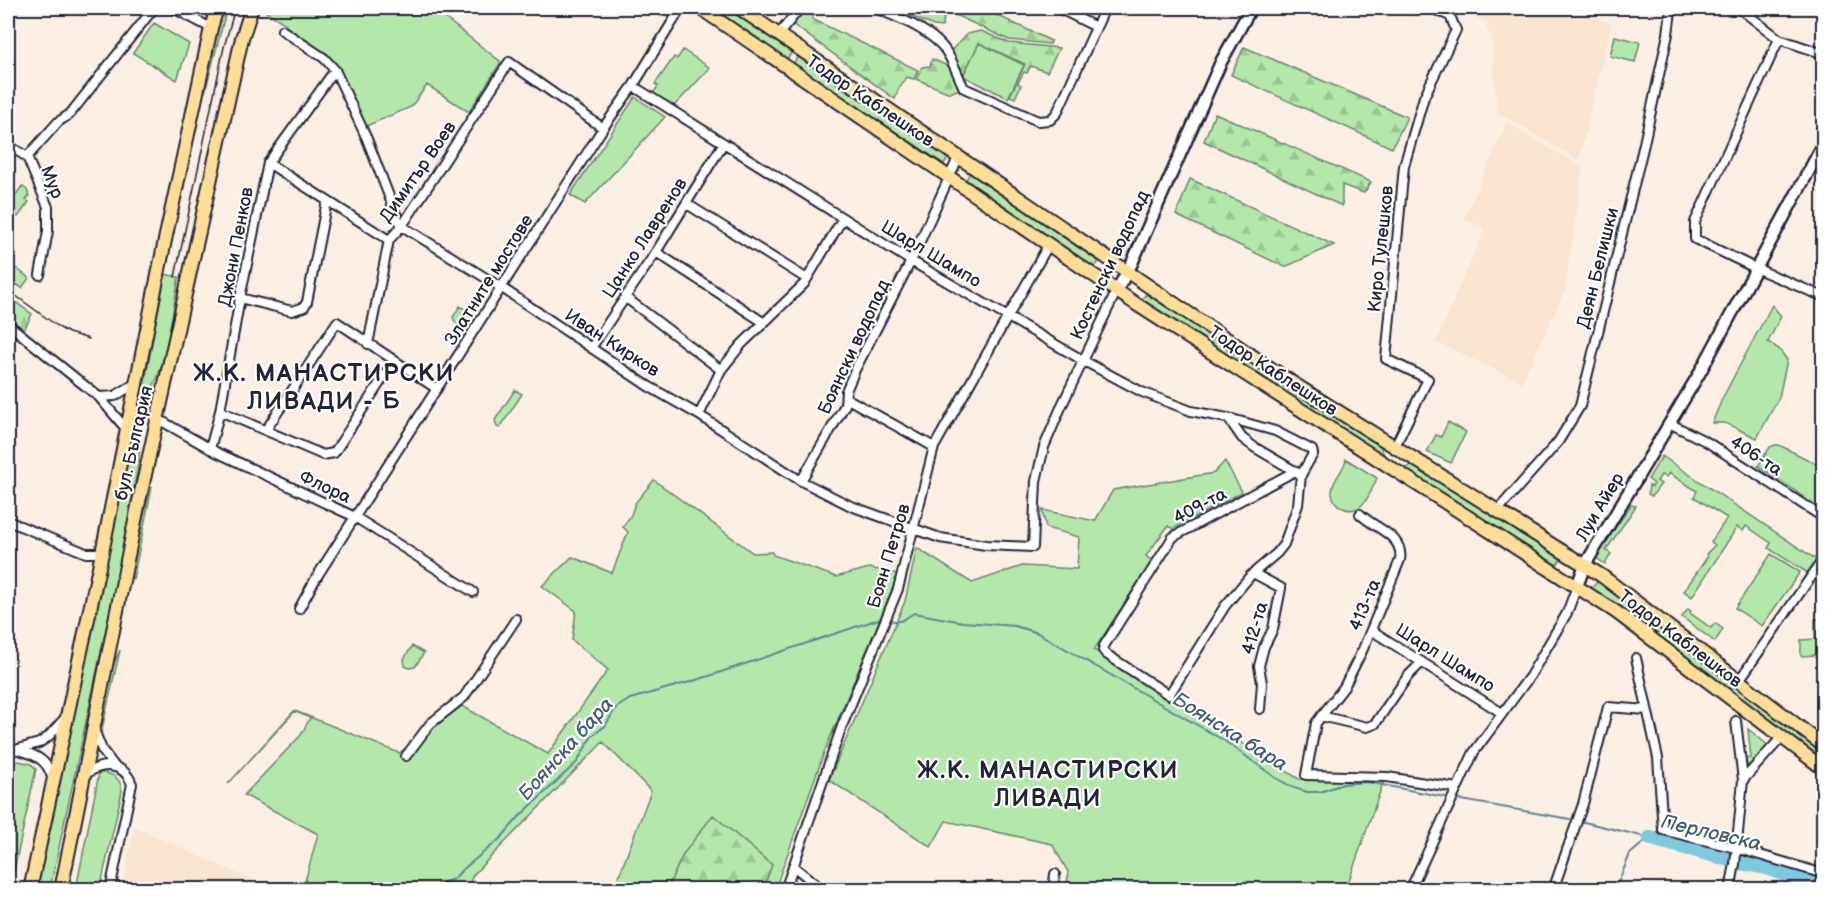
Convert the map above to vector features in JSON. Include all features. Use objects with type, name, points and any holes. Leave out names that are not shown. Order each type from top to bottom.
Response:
[{"type":"main road","name":"бул. България","points":[[31,885],[52,777],[102,553],[217,8]]},
{"type":"main road","name":"бул. България","points":[[61,890],[138,506],[242,39],[252,8]]},
{"type":"main road","name":"Тодор Каблешков","points":[[700,8],[1117,290],[1339,436],[1577,586],[1641,631],[1824,769]]},
{"type":"main road","name":"Тодор Каблешков","points":[[739,8],[1126,272],[1292,382],[1605,578],[1824,746]]},
{"type":"main road","name":"Костенски водопад","points":[[1117,290],[1221,62],[1251,8]]},
{"type":"main road","name":"Луи Айер","points":[[1577,586],[1584,565],[1700,372],[1824,143]]},
{"type":"street","points":[[27,157],[58,122],[70,114],[154,8]]},
{"type":"street","points":[[173,8],[211,28]]},
{"type":"street","name":"Златните мостове","points":[[299,609],[355,517],[681,8]]},
{"type":"street","points":[[779,34],[800,8]]},
{"type":"street","points":[[875,8],[914,26],[940,43],[964,88],[1038,121],[1050,120],[1057,113],[1105,8]]},
{"type":"street","points":[[1058,8],[1096,27]]},
{"type":"street","name":"Киро Тулешков","points":[[1395,446],[1428,379],[1386,359],[1404,166],[1424,97],[1456,30],[1450,16],[1431,8]]},
{"type":"street","points":[[1739,8],[1779,39],[1824,54]]},
{"type":"street","name":"Деян Белишки","points":[[1498,510],[1558,442],[1580,406],[1643,148],[1668,34],[1671,9]]},
{"type":"street","points":[[282,30],[324,58],[335,70],[363,129],[402,226]]},
{"type":"street","points":[[1779,39],[1695,222],[1695,239],[1755,268],[1824,297]]},
{"type":"street","name":"Димитър Воев","points":[[368,344],[389,240],[402,226],[509,62],[603,128]]},
{"type":"street","name":"Джони Пенков","points":[[210,449],[220,411],[240,298],[268,163],[335,70]]},
{"type":"street","name":"Шарл Шампо","points":[[633,86],[911,261],[1084,361],[1142,392],[1191,411],[1275,431],[1312,450],[1313,454],[1298,473]]},
{"type":"street","name":"Цанко Лавренов","points":[[591,348],[656,252],[723,144]]},
{"type":"street","name":"Мур","points":[[8,145],[27,157],[48,207],[48,231],[40,275]]},
{"type":"street","name":"Боянски водопад","points":[[801,481],[845,405],[846,391],[855,370],[911,261],[958,158]]},
{"type":"street","points":[[268,163],[389,240]]},
{"type":"street","points":[[240,298],[292,310],[304,307],[307,302],[327,201]]},
{"type":"street","points":[[687,204],[807,279]]},
{"type":"street","points":[[699,415],[721,370],[741,345],[807,279],[843,218]]},
{"type":"street","name":"Иван Кирков","points":[[402,226],[502,288],[648,386],[699,415],[801,481],[851,506],[913,530],[986,545],[1033,547]]},
{"type":"street","name":"Боян Петров","points":[[785,890],[839,735],[898,589],[934,447],[1049,244]]},
{"type":"street","points":[[656,252],[763,322]]},
{"type":"street","name":"Костенски водопад","points":[[1033,547],[1035,489],[1044,447],[1052,425],[1117,290]]},
{"type":"street","points":[[625,297],[721,370]]},
{"type":"street","points":[[266,430],[337,322],[437,389]]},
{"type":"street","points":[[8,324],[99,397],[127,430]]},
{"type":"street","points":[[220,411],[323,455],[334,453],[394,361]]},
{"type":"street","points":[[99,397],[115,396],[137,383]]},
{"type":"street","points":[[846,398],[934,447]]},
{"type":"street","points":[[1228,418],[1242,438],[1298,473],[1298,505],[1289,535],[1277,553],[1253,573]]},
{"type":"street","name":"Флора","points":[[158,419],[210,449],[355,517],[473,592]]},
{"type":"street","name":"406-та","points":[[1669,423],[1707,442],[1824,518]]},
{"type":"street","name":"409-та","points":[[1253,573],[1225,606],[1169,695],[1103,650],[1173,537],[1298,473]]},
{"type":"street","name":"413-та","points":[[1360,514],[1370,524],[1396,540],[1401,553],[1400,560],[1344,687],[1317,723],[1306,775],[1386,777],[1454,795]]},
{"type":"street","points":[[8,521],[86,552],[102,553]]},
{"type":"street","points":[[1738,682],[1824,558]]},
{"type":"street","name":"412-та","points":[[1253,573],[1281,588],[1274,629],[1264,647],[1259,666],[1262,683],[1260,709]]},
{"type":"street","name":"Луи Айер","points":[[1410,890],[1474,752],[1530,676],[1567,613],[1577,586]]},
{"type":"street","points":[[406,756],[430,724],[464,697],[516,620]]},
{"type":"street","name":"Шарл Шампо","points":[[1371,630],[1503,712]]},
{"type":"street","points":[[1636,658],[1660,775],[1663,830],[1824,874]]},
{"type":"street","points":[[1321,716],[1367,727],[1375,724],[1408,676],[1422,662]]},
{"type":"street","points":[[1553,890],[1583,804],[1608,707],[1647,710]]},
{"type":"street","points":[[8,752],[39,743],[48,737],[66,717]]},
{"type":"street","points":[[1730,890],[1735,864],[1743,780],[1736,722]]},
{"type":"street","points":[[94,729],[102,750],[115,767],[127,773],[132,788],[110,890]]},
{"type":"street","points":[[1743,780],[1781,738]]},
{"type":"street","points":[[18,749],[44,761],[52,777]]},
{"type":"street","points":[[85,775],[97,767],[115,767]]},
{"type":"street","points":[[793,866],[823,890]]},
{"type":"street","points":[[1053,890],[1055,874]]},
{"type":"shaded area","points":[[1452,8],[1579,8],[1611,24],[1579,160],[1497,112],[1491,34],[1486,29],[1488,22]]},
{"type":"shaded area","points":[[1507,123],[1583,168],[1565,290],[1522,382],[1436,342],[1485,228],[1464,218]]},
{"type":"shaded area","points":[[135,827],[243,876],[270,889],[122,889]]},
{"type":"green space","points":[[223,8],[227,8],[205,92],[203,92]]},
{"type":"green space","points":[[266,8],[432,8],[501,62],[469,112],[427,85],[411,107],[364,127],[342,74],[332,60],[285,29],[286,24],[265,11]]},
{"type":"green space","points":[[711,8],[726,8],[792,52],[787,59]]},
{"type":"green space","points":[[803,8],[816,9],[812,19],[918,70],[914,79],[907,77],[895,99],[791,23]]},
{"type":"green space","points":[[892,8],[934,8],[945,13],[942,27],[934,26]]},
{"type":"green space","points":[[940,8],[982,8],[1051,41],[1050,44],[1009,40]]},
{"type":"green space","points":[[154,23],[189,44],[177,80],[133,53]]},
{"type":"green space","points":[[981,31],[1009,43],[1059,48],[1047,72],[1031,66],[1027,73],[1024,72],[1018,83],[1021,85],[1015,98],[1010,96],[1025,64],[979,43],[961,79],[948,54],[967,34]]},
{"type":"green space","points":[[1615,36],[1640,42],[1635,62],[1610,56]]},
{"type":"green space","points":[[979,43],[1024,65],[1008,98],[963,76]]},
{"type":"green space","points":[[1244,47],[1407,117],[1392,148],[1231,75]]},
{"type":"green space","points":[[683,50],[710,68],[674,106],[653,94],[658,86],[655,84],[674,57],[677,59]]},
{"type":"green space","points":[[798,56],[948,158],[944,164],[793,64]]},
{"type":"green space","points":[[932,59],[954,69],[962,88],[950,93],[916,79],[922,67],[930,66]]},
{"type":"green space","points":[[635,97],[665,117],[585,204],[570,195]]},
{"type":"green space","points":[[1215,113],[1371,182],[1364,193],[1342,185],[1342,206],[1204,141]]},
{"type":"green space","points":[[970,172],[1099,262],[1094,268],[966,180]]},
{"type":"green space","points":[[1190,179],[1334,245],[1285,267],[1176,215]]},
{"type":"green space","points":[[22,186],[27,190],[29,196],[26,200],[29,202],[18,217],[15,215],[13,218],[9,215],[8,206]]},
{"type":"green space","points":[[8,262],[29,278],[22,288],[8,279]]},
{"type":"green space","points":[[164,274],[179,277],[160,371],[149,392],[144,390]]},
{"type":"green space","points":[[1146,294],[1372,439],[1381,448],[1384,457],[1141,300]]},
{"type":"green space","points":[[8,301],[14,301],[32,314],[24,330],[8,317]]},
{"type":"green space","points":[[1772,305],[1781,316],[1768,342],[1779,349],[1787,360],[1779,397],[1757,438],[1725,423],[1712,423],[1723,397]]},
{"type":"green space","points":[[460,306],[473,314],[464,328],[455,322],[453,317]]},
{"type":"green space","points":[[515,390],[522,394],[500,428],[497,427],[495,420]]},
{"type":"green space","points":[[1448,422],[1466,432],[1451,463],[1427,452],[1436,435],[1441,437]]},
{"type":"green space","points":[[136,436],[140,437],[139,461],[115,587],[50,889],[36,890],[131,441]]},
{"type":"green space","points":[[1775,445],[1823,467],[1823,512],[1758,466],[1770,447]]},
{"type":"green space","points":[[1662,456],[1817,560],[1808,573],[1768,548],[1771,543],[1746,526],[1743,531],[1737,527],[1692,597],[1684,591],[1708,556],[1706,554],[1715,545],[1711,542],[1727,518],[1694,497],[1697,491],[1669,473],[1666,477],[1661,475],[1657,481],[1661,484],[1652,496],[1648,494],[1649,485],[1652,487],[1654,484],[1648,479]]},
{"type":"green space","points":[[1346,459],[1377,478],[1369,496],[1361,506],[1350,510],[1339,506],[1332,494],[1333,485]]},
{"type":"green space","points":[[1225,461],[1242,492],[1173,529],[1168,526],[1146,556],[1152,561],[1094,650],[1299,779],[1384,780],[1346,889],[1067,890],[1068,872],[1052,844],[946,821],[931,847],[829,780],[905,601],[917,548],[972,583],[1022,566],[1077,569],[1079,537],[1046,528],[1042,510],[1095,521],[1113,490],[1214,473]]},
{"type":"green space","points":[[1411,463],[1562,557],[1557,565],[1406,471]]},
{"type":"green space","points":[[654,480],[753,553],[772,552],[773,555],[836,577],[869,568],[899,574],[825,750],[775,889],[763,889],[772,864],[684,853],[667,889],[614,889],[651,791],[603,742],[473,875],[467,889],[303,889],[318,834],[244,795],[301,735],[310,718],[295,711],[399,753],[462,706],[548,754],[608,670],[572,640],[576,611],[542,586],[572,557],[612,573],[628,532],[623,527],[635,503]]},
{"type":"green space","points":[[152,487],[133,579],[130,574]]},
{"type":"green space","points":[[1631,505],[1636,506],[1606,550],[1611,554],[1605,564],[1595,557]]},
{"type":"green space","points":[[1771,554],[1800,572],[1762,626],[1735,608]]},
{"type":"green space","points":[[1598,581],[1823,752],[1823,762],[1592,588]]},
{"type":"green space","points":[[1688,609],[1690,613],[1711,628],[1715,623],[1723,629],[1715,642],[1682,617]]},
{"type":"green space","points":[[1815,619],[1823,619],[1823,674],[1819,674],[1818,655],[1801,656],[1801,640],[1815,639]]},
{"type":"green space","points":[[412,646],[424,653],[415,667],[409,668],[405,666],[404,659]]},
{"type":"green space","points":[[120,650],[100,738],[105,693]]},
{"type":"green space","points":[[294,711],[295,711],[228,784]]},
{"type":"green space","points":[[1748,729],[1769,746],[1751,767],[1745,759],[1751,758]]},
{"type":"green space","points":[[19,761],[31,764],[36,769],[10,889],[8,889],[8,768]]},
{"type":"green space","points":[[99,773],[115,777],[122,791],[100,889],[76,889]]},
{"type":"green space","points":[[713,815],[772,865],[763,889],[667,889],[684,853]]},
{"type":"waterway","name":"Боянска бара","points":[[893,621],[901,621],[914,613],[963,622],[1015,626],[1038,633],[1225,741],[1276,778],[1307,792],[1320,792],[1343,784],[1367,782],[1450,798]]},
{"type":"waterway","name":"Боянска бара","points":[[433,890],[437,884],[454,879],[501,838],[519,817],[577,762],[592,736],[605,726],[616,708],[630,699],[700,679],[879,619]]},
{"type":"waterway","name":"Боянска бара","points":[[1456,799],[1570,819]]},
{"type":"waterway","name":"Боянска бара","points":[[1584,822],[1650,838]]},
{"type":"waterway","name":"Перловска","points":[[1615,890],[1630,854],[1649,838]]},
{"type":"waterway","name":"Перловска","points":[[1650,838],[1765,867],[1824,887]]},
{"type":"tram line","points":[[175,277],[224,47],[235,8]]},
{"type":"tram line","points":[[8,290],[60,328],[89,339]]},
{"type":"district","name":"Ж.К. МАНАСТИРСКИ ЛИВАДИ - Б","points":[[324,387]]},
{"type":"district","name":"Ж.К. МАНАСТИРСКИ ЛИВАДИ","points":[[1048,784]]}]
